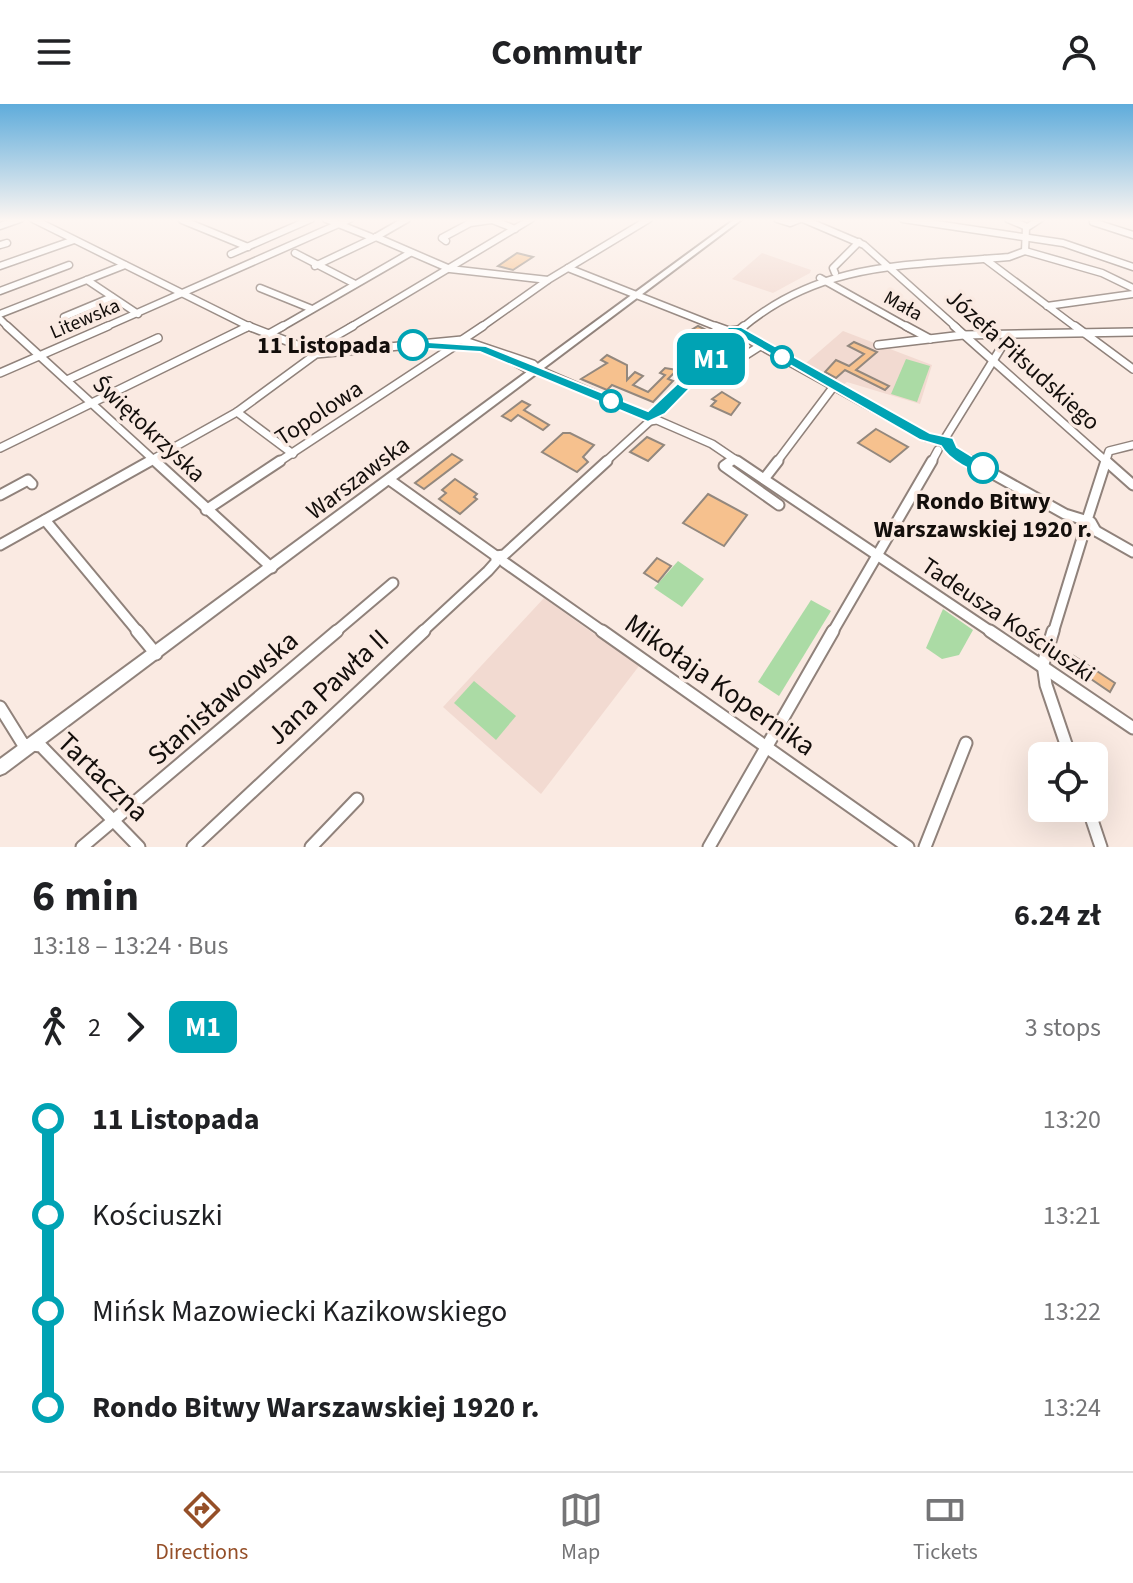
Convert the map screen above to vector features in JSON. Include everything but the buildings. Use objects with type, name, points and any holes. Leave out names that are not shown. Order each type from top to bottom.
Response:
[{"type":"main road","name":"Warszawska","points":[[0,768],[391,481],[693,254]]},
{"type":"street","points":[[0,266],[35,254]]},
{"type":"street","points":[[102,254],[267,335],[319,349],[463,343],[548,280],[592,254]]},
{"type":"street","name":"Litewska","points":[[0,373],[273,254]]},
{"type":"street","points":[[296,254],[355,284]]},
{"type":"street","points":[[315,266],[340,254]]},
{"type":"street","points":[[267,335],[409,254]]},
{"type":"street","points":[[412,254],[450,269],[548,280]]},
{"type":"street","points":[[0,545],[237,412],[332,338],[475,254]]},
{"type":"street","points":[[835,273],[832,269],[847,254]]},
{"type":"street","name":"Józefa Piłsudskiego","points":[[872,254],[1133,485]]},
{"type":"street","points":[[568,268],[731,334],[741,333],[771,303],[819,277],[1012,254]]},
{"type":"street","points":[[1034,254],[1102,273],[1133,288]]},
{"type":"street","points":[[1095,254],[1133,267]]},
{"type":"street","points":[[985,259],[1133,369]]},
{"type":"street","points":[[0,291],[69,265]]},
{"type":"street","points":[[0,316],[125,265]]},
{"type":"street","name":"Mała","points":[[819,277],[930,339]]},
{"type":"street","points":[[87,280],[138,314]]},
{"type":"street","points":[[260,288],[312,309]]},
{"type":"street","points":[[1047,306],[1133,294]]},
{"type":"street","points":[[64,317],[112,297]]},
{"type":"street","name":"Świętokrzyska","points":[[0,316],[272,569]]},
{"type":"street","points":[[0,448],[249,326]]},
{"type":"street","points":[[878,345],[963,335],[1133,332]]},
{"type":"street","points":[[741,333],[933,440],[944,440]]},
{"type":"street","name":"Jana Pawła II","points":[[193,847],[652,418],[699,372],[731,334]]},
{"type":"street","points":[[944,440],[1009,335]]},
{"type":"street","points":[[67,380],[158,338]]},
{"type":"street","points":[[463,343],[506,357],[531,371],[539,370]]},
{"type":"street","name":"Topolowa","points":[[206,510],[293,454],[448,346]]},
{"type":"street","points":[[699,372],[712,372],[743,360],[760,346]]},
{"type":"street","name":"Tadeusza Kościuszki","points":[[539,370],[699,437],[1043,664],[1133,728]]},
{"type":"street","points":[[764,479],[834,386]]},
{"type":"street","points":[[237,412],[293,454]]},
{"type":"street","points":[[933,440],[938,450]]},
{"type":"street","points":[[944,440],[951,450],[1076,520],[1087,520]]},
{"type":"street","points":[[1089,446],[1113,449],[1133,445]]},
{"type":"street","points":[[1087,520],[1109,451],[1113,449]]},
{"type":"street","points":[[938,450],[951,450]]},
{"type":"street","points":[[709,847],[938,450]]},
{"type":"street","points":[[734,459],[724,466],[779,505]]},
{"type":"street","points":[[0,495],[28,480],[32,484]]},
{"type":"street","name":"Mikołaja Kopernika","points":[[391,481],[908,847]]},
{"type":"street","points":[[45,520],[156,654]]},
{"type":"street","points":[[1076,520],[1076,526],[1084,532],[1096,531]]},
{"type":"street","points":[[1087,520],[1096,531],[1133,552]]},
{"type":"street","points":[[1065,742],[1046,685],[1043,664],[1084,532]]},
{"type":"street","name":"Stanisławowska","points":[[82,847],[393,583]]},
{"type":"street","name":"Tartaczna","points":[[0,707],[23,744],[41,746],[139,847]]},
{"type":"street","points":[[925,847],[966,743]]},
{"type":"street","points":[[311,847],[357,799]]},
{"type":"street","points":[[1093,822],[1101,847]]},
{"type":"shaded area","points":[[761,254],[811,270],[773,293],[732,279]]},
{"type":"shaded area","points":[[843,331],[932,365],[920,404],[847,382],[843,385],[806,363]]},
{"type":"shaded area","points":[[544,598],[639,666],[541,794],[443,707]]},
{"type":"green space","points":[[906,359],[930,366],[917,402],[891,394]]},
{"type":"green space","points":[[678,561],[704,579],[682,607],[654,588]]},
{"type":"green space","points":[[811,600],[831,611],[779,696],[758,682]]},
{"type":"green space","points":[[943,609],[973,630],[959,655],[942,659],[926,648]]},
{"type":"green space","points":[[474,681],[516,716],[496,740],[454,703]]},
{"type":"bus line","name":"M1","points":[[413,345],[482,349],[648,417],[655,416],[733,337],[728,334],[729,331],[737,329],[744,333],[743,336],[925,437],[947,442],[951,450],[983,468]]},
{"type":"place","name":"11 Listopada","points":[[413,345]]},
{"type":"place","name":"Rondo Bitwy Warszawskiej 1920 r.","points":[[983,468]]}]
